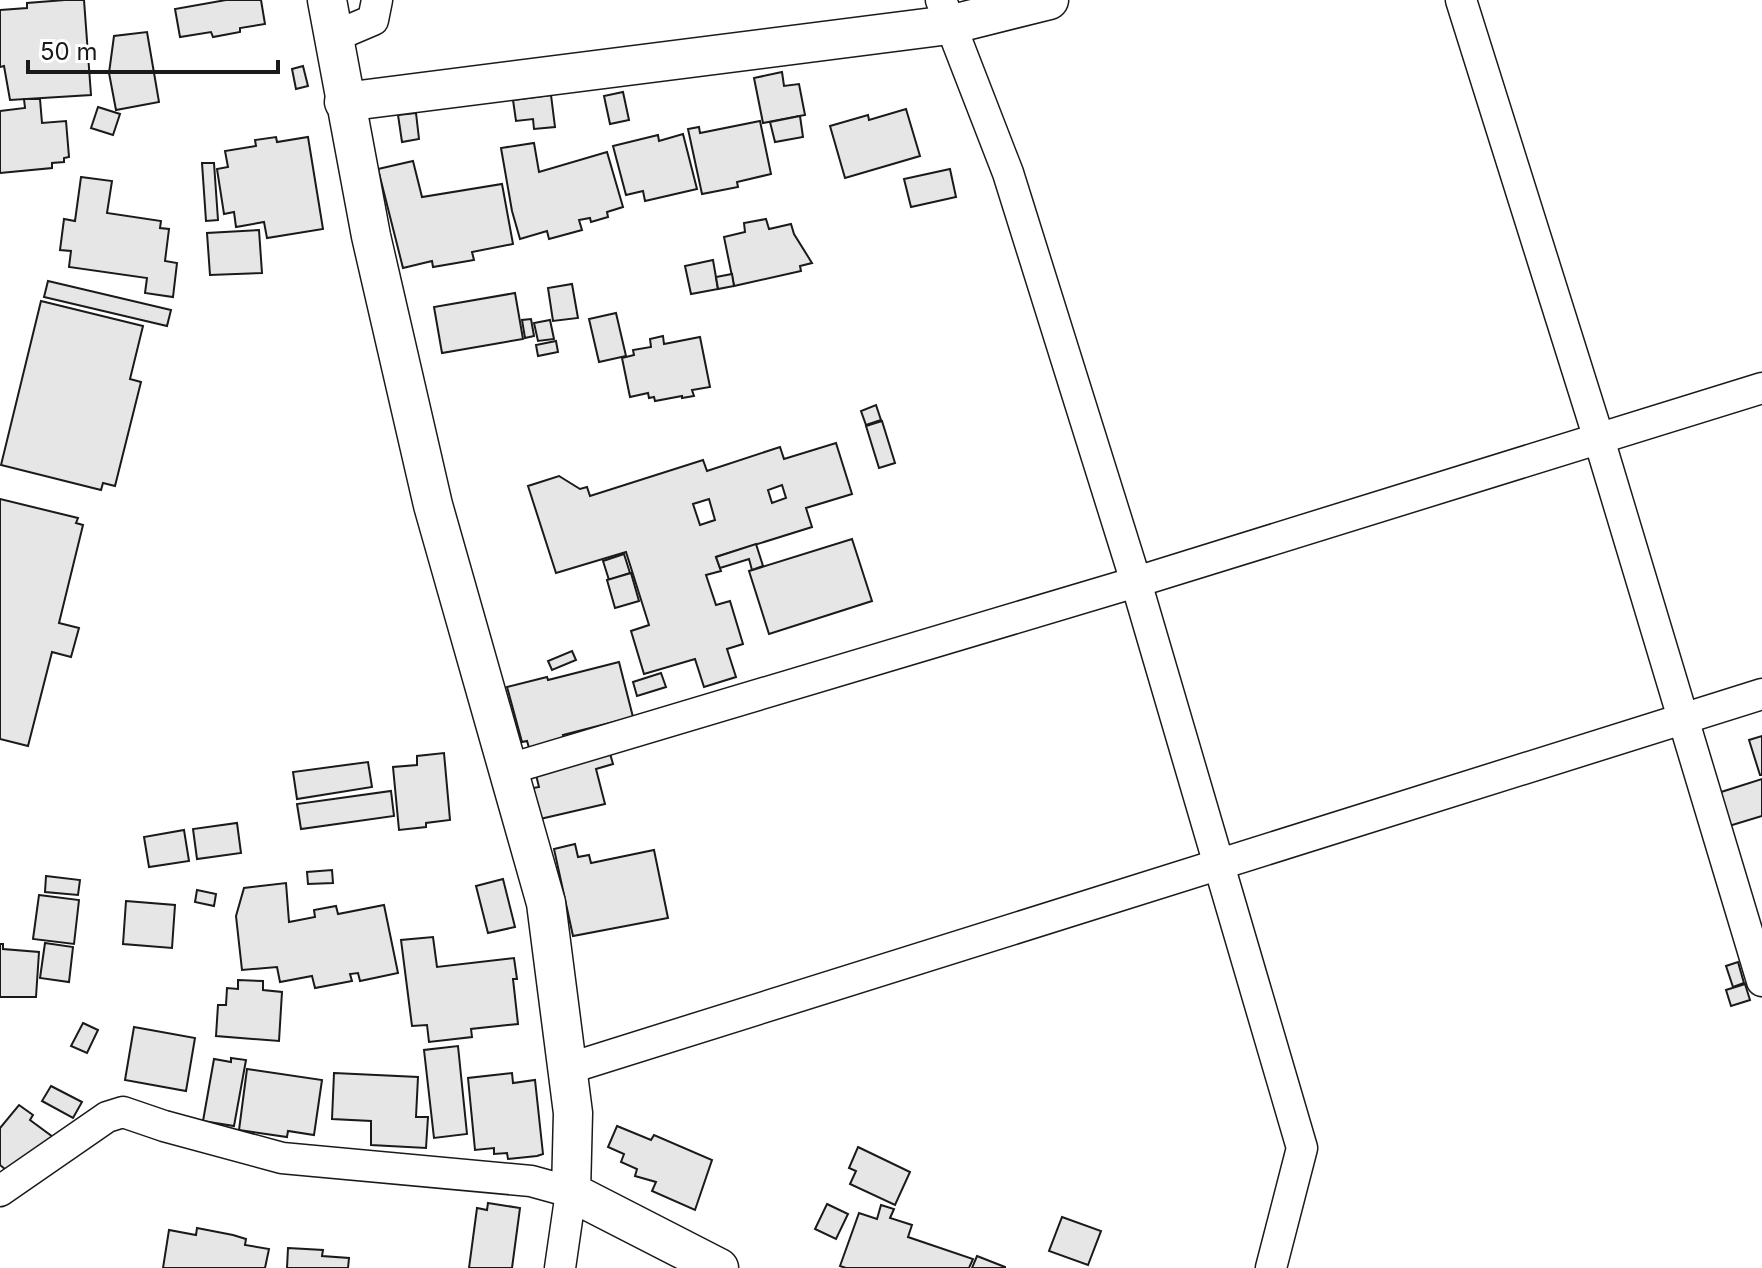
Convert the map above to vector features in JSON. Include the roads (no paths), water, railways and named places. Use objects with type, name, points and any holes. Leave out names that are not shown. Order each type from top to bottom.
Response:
[{"type":"street","points":[[377,0],[373,20],[330,18],[371,236],[433,505],[546,903],[573,1113],[571,1192],[560,1268]]},
{"type":"street","points":[[344,102],[945,12],[1049,0]]},
{"type":"street","points":[[1461,0],[1599,439],[1762,981]]},
{"type":"street","points":[[945,12],[1008,173],[1136,582],[1302,1148],[1271,1268]]},
{"type":"street","points":[[506,770],[1136,582],[1762,388]]},
{"type":"street","points":[[567,1069],[1762,694]]},
{"type":"street","points":[[0,1191],[107,1117],[123,1112],[282,1158],[531,1181],[571,1192],[719,1268]]}]
